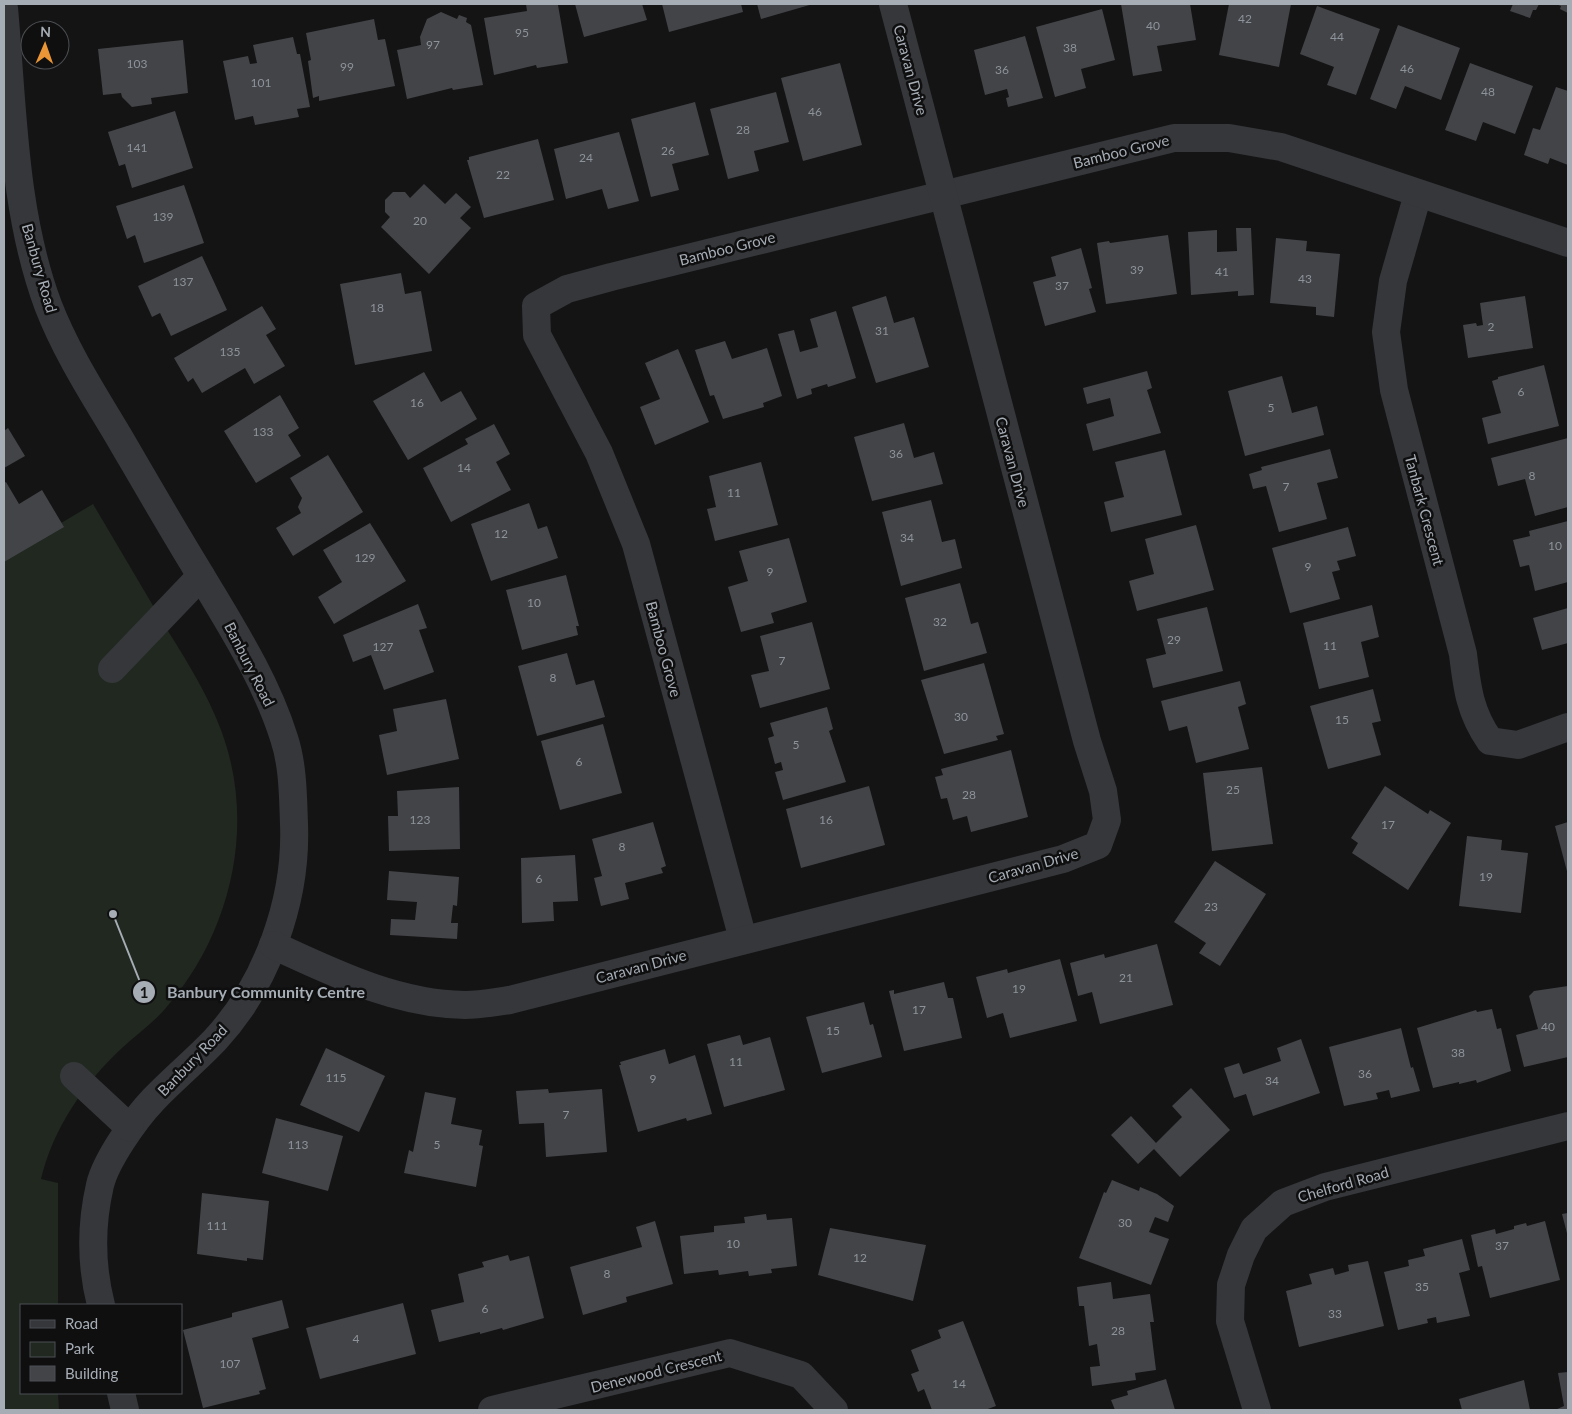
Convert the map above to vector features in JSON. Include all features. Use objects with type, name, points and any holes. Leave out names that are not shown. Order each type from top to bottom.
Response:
[{"type":"street","name":"Caravan Drive","points":[[273,945],[377,990],[420,1001],[465,1005],[510,1000],[743,939],[1063,859],[1098,845],[1107,820],[1103,791],[1087,740],[894,4]]},
{"type":"street","name":"Banbury Road","points":[[4,8],[20,189],[30,245],[48,305],[87,384],[242,643],[267,692],[285,742],[293,790],[295,842],[287,904],[273,945],[252,989],[216,1039],[151,1103],[130,1128],[100,1181],[93,1240],[95,1282],[101,1304]]},
{"type":"street","name":"Bamboo Grove","points":[[743,939],[636,544],[599,453],[537,335],[536,306],[567,289],[1174,138],[1230,138],[1281,147],[1568,243]]},
{"type":"street","name":"Tanbark Crescent","points":[[1418,194],[1393,281],[1386,332],[1394,390],[1463,654],[1468,692],[1477,724],[1490,741],[1518,745],[1568,727]]},
{"type":"street","points":[[112,669],[201,576]]},
{"type":"street","points":[[74,1076],[130,1128]]},
{"type":"street","name":"Chelford Road","points":[[1257,1410],[1230,1322],[1231,1285],[1241,1255],[1254,1229],[1283,1203],[1324,1187],[1568,1126]]},
{"type":"street","name":"Denewood Crescent","points":[[492,1410],[730,1353],[802,1375],[834,1410]]},
{"type":"street","points":[[121,1394],[125,1410]]},
{"type":"green space","points":[[93,504],[204,692],[221,730],[232,766],[237,803],[237,840],[231,877],[221,913],[207,947],[188,979],[165,1009],[122,1048],[95,1076],[62,1125],[46,1160],[41,1179],[58,1183],[58,1304],[20,1304],[20,1394],[58,1394],[59,1410],[4,1410],[4,557]]},
{"type":"building","points":[[526,4],[558,5],[568,63],[537,68],[536,65],[494,75],[484,18],[527,11]]},
{"type":"building","points":[[575,4],[642,4],[647,20],[584,37]]},
{"type":"building","points":[[662,4],[741,4],[743,12],[669,32]]},
{"type":"building","points":[[757,4],[813,4],[761,19]]},
{"type":"building","points":[[1121,4],[1190,4],[1196,40],[1157,46],[1162,71],[1133,76]]},
{"type":"building","points":[[1229,4],[1291,4],[1279,67],[1219,55]]},
{"type":"building","points":[[1513,4],[1539,4],[1536,10],[1533,10],[1530,18],[1510,11]]},
{"type":"building","points":[[1556,4],[1568,4],[1568,13],[1560,9],[1561,6]]},
{"type":"building","points":[[1317,6],[1380,29],[1356,95],[1327,85],[1334,67],[1300,54]]},
{"type":"building","points":[[1102,9],[1115,60],[1081,69],[1086,88],[1055,97],[1036,27]]},
{"type":"building","points":[[441,12],[457,19],[459,15],[467,18],[466,22],[471,25],[483,85],[453,90],[452,88],[407,99],[397,50],[421,45],[420,37],[427,19]]},
{"type":"building","points":[[374,19],[378,40],[385,39],[395,86],[319,101],[319,96],[313,98],[308,61],[311,60],[306,33]]},
{"type":"building","points":[[1398,25],[1460,48],[1441,100],[1405,86],[1396,109],[1370,99]]},
{"type":"building","points":[[1025,36],[1043,98],[1008,107],[1006,98],[1009,97],[1007,89],[985,95],[974,50]]},
{"type":"building","points":[[293,37],[297,54],[300,54],[310,107],[297,109],[299,117],[255,125],[253,116],[235,120],[223,61],[248,56],[250,64],[257,63],[253,45]]},
{"type":"building","points":[[183,40],[188,93],[151,98],[152,104],[132,107],[122,97],[121,93],[103,95],[98,49]]},
{"type":"building","points":[[840,63],[862,145],[803,161],[781,78]]},
{"type":"building","points":[[1470,63],[1533,86],[1515,134],[1483,122],[1476,141],[1445,130]]},
{"type":"building","points":[[1556,87],[1568,91],[1568,165],[1550,158],[1548,164],[1524,155],[1533,128],[1540,130]]},
{"type":"building","points":[[776,92],[789,142],[754,151],[759,171],[728,179],[710,109]]},
{"type":"building","points":[[695,102],[709,155],[672,164],[679,190],[651,197],[631,119]]},
{"type":"building","points":[[175,111],[193,168],[132,188],[125,164],[119,166],[108,132]]},
{"type":"building","points":[[619,132],[639,201],[608,209],[602,189],[566,199],[554,149]]},
{"type":"building","points":[[538,139],[554,200],[484,218],[467,160],[469,160],[469,157]]},
{"type":"building","points":[[424,184],[445,204],[456,193],[471,207],[460,218],[471,228],[429,274],[381,227],[390,217],[385,212],[385,200],[393,192],[405,192],[410,198]]},
{"type":"building","points":[[184,185],[204,243],[144,263],[135,235],[127,239],[116,206]]},
{"type":"building","points":[[1236,228],[1251,228],[1254,295],[1238,296],[1238,291],[1191,295],[1188,232],[1217,230],[1217,252],[1237,251]]},
{"type":"building","points":[[1168,235],[1177,294],[1106,304],[1097,243]]},
{"type":"building","points":[[1276,238],[1307,241],[1306,251],[1340,254],[1334,317],[1316,315],[1316,307],[1270,303]]},
{"type":"building","points":[[1081,248],[1092,288],[1089,289],[1096,312],[1045,326],[1033,282],[1056,276],[1051,257]]},
{"type":"building","points":[[202,256],[227,310],[171,336],[160,313],[152,317],[138,286]]},
{"type":"building","points":[[401,273],[405,294],[421,291],[432,351],[355,365],[340,284]]},
{"type":"building","points":[[886,296],[894,323],[914,317],[929,367],[876,383],[852,307]]},
{"type":"building","points":[[1525,296],[1533,348],[1468,358],[1463,325],[1476,323],[1477,326],[1483,325],[1480,303]]},
{"type":"building","points":[[262,306],[276,329],[266,335],[285,366],[254,384],[245,368],[202,393],[193,378],[188,382],[174,358]]},
{"type":"building","points":[[836,311],[856,378],[828,387],[827,384],[811,389],[812,394],[797,399],[778,334],[794,330],[800,352],[818,347],[810,319]]},
{"type":"building","points":[[725,341],[732,359],[767,348],[782,396],[763,403],[764,407],[723,419],[714,395],[710,396],[695,350]]},
{"type":"building","points":[[678,349],[709,422],[655,445],[640,407],[660,399],[645,363]]},
{"type":"building","points":[[1544,365],[1559,426],[1488,444],[1482,418],[1501,413],[1492,381],[1498,379],[1498,377]]},
{"type":"building","points":[[1147,371],[1152,388],[1147,390],[1161,433],[1093,451],[1086,424],[1114,416],[1110,398],[1087,404],[1083,388]]},
{"type":"building","points":[[424,372],[441,402],[461,391],[477,419],[408,460],[373,401]]},
{"type":"building","points":[[1282,376],[1292,413],[1317,406],[1324,435],[1245,456],[1228,391]]},
{"type":"building","points":[[280,395],[299,428],[288,435],[301,456],[256,483],[224,431]]},
{"type":"building","points":[[904,423],[914,458],[934,452],[943,484],[872,501],[854,437]]},
{"type":"building","points":[[494,424],[510,454],[496,462],[511,490],[451,522],[423,468],[468,444],[465,439]]},
{"type":"building","points":[[8,428],[25,456],[4,468],[4,431]]},
{"type":"building","points":[[1568,438],[1568,507],[1535,516],[1525,479],[1498,486],[1491,458]]},
{"type":"building","points":[[1330,449],[1338,478],[1317,483],[1327,519],[1279,532],[1266,486],[1253,489],[1249,474],[1262,470],[1261,467]]},
{"type":"building","points":[[1165,450],[1182,515],[1111,532],[1104,502],[1124,497],[1115,462]]},
{"type":"building","points":[[328,455],[363,512],[293,556],[276,528],[301,513],[298,507],[302,498],[290,478]]},
{"type":"building","points":[[761,462],[778,525],[715,541],[707,509],[716,507],[709,476]]},
{"type":"building","points":[[6,482],[19,504],[42,490],[64,527],[4,562],[4,483]]},
{"type":"building","points":[[931,500],[942,542],[955,539],[962,568],[901,586],[882,512]]},
{"type":"building","points":[[529,503],[538,529],[547,526],[558,558],[491,581],[471,524]]},
{"type":"building","points":[[1568,521],[1568,582],[1535,591],[1529,565],[1520,567],[1513,540],[1530,536],[1529,531]]},
{"type":"building","points":[[370,523],[406,581],[334,624],[318,597],[342,582],[323,550]]},
{"type":"building","points":[[1196,525],[1214,590],[1137,611],[1129,581],[1154,574],[1145,539]]},
{"type":"building","points":[[1348,527],[1356,556],[1337,561],[1340,570],[1332,572],[1340,599],[1290,613],[1272,548]]},
{"type":"building","points":[[789,538],[807,602],[771,613],[774,623],[741,632],[728,587],[748,581],[739,551]]},
{"type":"building","points":[[566,575],[579,626],[576,626],[578,635],[522,650],[506,590]]},
{"type":"building","points":[[960,583],[971,624],[978,622],[987,653],[924,671],[905,598]]},
{"type":"building","points":[[418,604],[427,628],[419,630],[434,672],[384,690],[371,655],[353,662],[343,635]]},
{"type":"building","points":[[1372,605],[1379,637],[1361,642],[1369,677],[1319,689],[1303,623]]},
{"type":"building","points":[[1207,607],[1223,671],[1153,688],[1146,659],[1166,654],[1157,619]]},
{"type":"building","points":[[1568,608],[1568,643],[1542,650],[1533,618]]},
{"type":"building","points":[[812,622],[830,689],[760,708],[751,675],[769,671],[760,636]]},
{"type":"building","points":[[567,653],[576,685],[594,680],[605,717],[537,736],[518,666]]},
{"type":"building","points":[[984,663],[1004,734],[996,736],[998,740],[944,754],[921,680]]},
{"type":"building","points":[[1240,681],[1246,704],[1238,707],[1249,749],[1196,763],[1187,726],[1169,731],[1161,701]]},
{"type":"building","points":[[1373,689],[1381,721],[1372,723],[1381,755],[1328,769],[1310,706]]},
{"type":"building","points":[[446,699],[459,759],[387,775],[379,735],[397,731],[393,709]]},
{"type":"building","points":[[827,707],[833,729],[829,731],[846,782],[783,800],[775,772],[783,770],[781,762],[775,764],[768,738],[774,736],[770,723]]},
{"type":"building","points":[[603,724],[622,793],[560,810],[541,741]]},
{"type":"building","points":[[1011,750],[1028,817],[971,832],[967,816],[953,820],[947,798],[941,799],[935,777],[943,775],[941,769]]},
{"type":"building","points":[[1262,767],[1273,844],[1212,851],[1203,773]]},
{"type":"building","points":[[869,786],[885,845],[801,868],[786,809]]},
{"type":"building","points":[[1385,786],[1428,814],[1430,810],[1451,823],[1408,890],[1352,853],[1358,843],[1351,838]]},
{"type":"building","points":[[459,787],[460,849],[389,851],[388,816],[398,816],[397,791]]},
{"type":"building","points":[[653,822],[666,866],[661,868],[663,873],[625,883],[629,899],[601,906],[594,878],[602,876],[592,839]]},
{"type":"building","points":[[1568,822],[1568,875],[1555,826]]},
{"type":"building","points":[[1467,836],[1502,840],[1501,850],[1528,853],[1521,913],[1459,906]]},
{"type":"building","points":[[575,855],[578,901],[553,902],[554,921],[522,923],[521,858]]},
{"type":"building","points":[[1215,861],[1266,894],[1220,966],[1199,953],[1206,943],[1174,922]]},
{"type":"building","points":[[389,871],[459,877],[457,906],[453,905],[451,923],[458,923],[457,939],[390,935],[391,919],[415,920],[417,902],[387,900]]},
{"type":"building","points":[[1157,944],[1173,1005],[1100,1024],[1092,992],[1078,996],[1070,963],[1104,954],[1105,958]]},
{"type":"building","points":[[1060,959],[1077,1021],[1010,1038],[1003,1013],[987,1018],[976,977],[1007,969],[1008,973]]},
{"type":"building","points":[[944,982],[948,998],[953,998],[962,1038],[904,1051],[889,991],[894,990],[894,994]]},
{"type":"building","points":[[1568,986],[1568,1057],[1524,1067],[1516,1035],[1538,1029],[1529,996],[1534,991]]},
{"type":"building","points":[[864,1002],[870,1025],[873,1024],[882,1057],[822,1073],[806,1017]]},
{"type":"building","points":[[1492,1009],[1497,1029],[1501,1028],[1511,1071],[1477,1083],[1476,1080],[1433,1088],[1417,1028],[1476,1010],[1477,1012]]},
{"type":"building","points":[[1401,1028],[1411,1068],[1413,1067],[1420,1091],[1391,1098],[1389,1090],[1376,1093],[1378,1099],[1344,1106],[1329,1047]]},
{"type":"building","points":[[740,1035],[743,1045],[770,1037],[785,1090],[724,1107],[707,1044]]},
{"type":"building","points":[[1301,1039],[1320,1093],[1253,1116],[1246,1094],[1234,1098],[1224,1068],[1239,1063],[1243,1074],[1281,1061],[1277,1048]]},
{"type":"building","points":[[326,1048],[385,1076],[359,1132],[300,1105]]},
{"type":"building","points":[[665,1049],[669,1064],[695,1055],[712,1114],[687,1121],[686,1118],[638,1132],[619,1065],[621,1065],[620,1062]]},
{"type":"building","points":[[1191,1088],[1230,1130],[1180,1177],[1154,1149],[1138,1164],[1111,1135],[1131,1116],[1156,1143],[1182,1117],[1172,1106]]},
{"type":"building","points":[[548,1089],[549,1093],[602,1089],[607,1152],[546,1157],[544,1123],[519,1124],[516,1091]]},
{"type":"building","points":[[425,1092],[456,1098],[451,1124],[482,1130],[479,1145],[483,1146],[476,1187],[404,1173],[409,1150],[413,1152]]},
{"type":"building","points":[[276,1118],[343,1136],[328,1191],[262,1173]]},
{"type":"building","points":[[1112,1180],[1139,1191],[1140,1187],[1157,1194],[1174,1206],[1168,1222],[1155,1217],[1149,1232],[1169,1239],[1151,1285],[1079,1258],[1104,1192],[1106,1193]]},
{"type":"building","points":[[202,1193],[269,1201],[263,1260],[247,1258],[247,1261],[197,1254]]},
{"type":"building","points":[[1568,1213],[1568,1237],[1562,1214]]},
{"type":"building","points":[[766,1214],[767,1220],[792,1218],[797,1266],[771,1269],[772,1273],[749,1276],[748,1271],[719,1275],[718,1270],[684,1274],[680,1236],[714,1232],[714,1226],[745,1223],[744,1217]]},
{"type":"building","points":[[655,1221],[673,1284],[626,1297],[627,1302],[583,1315],[570,1267],[642,1247],[636,1227]]},
{"type":"building","points":[[1545,1221],[1560,1280],[1490,1298],[1482,1266],[1478,1267],[1471,1235],[1495,1229],[1496,1234],[1514,1229],[1514,1226],[1526,1223],[1527,1226]]},
{"type":"building","points":[[830,1228],[926,1245],[913,1301],[818,1275]]},
{"type":"building","points":[[1462,1239],[1470,1270],[1459,1273],[1470,1316],[1437,1323],[1436,1317],[1427,1319],[1428,1323],[1398,1330],[1384,1272],[1409,1266],[1408,1260],[1425,1256],[1423,1249]]},
{"type":"building","points":[[508,1255],[510,1261],[529,1256],[544,1318],[503,1330],[502,1328],[480,1334],[480,1332],[439,1342],[431,1310],[464,1302],[458,1274],[484,1267],[482,1262]]},
{"type":"building","points":[[1368,1261],[1384,1326],[1299,1347],[1286,1291],[1312,1284],[1309,1274],[1333,1268],[1335,1275],[1349,1271],[1348,1265]]},
{"type":"building","points":[[1111,1282],[1113,1299],[1150,1294],[1154,1322],[1150,1322],[1156,1370],[1135,1373],[1136,1380],[1092,1386],[1090,1367],[1100,1366],[1097,1344],[1089,1346],[1084,1306],[1079,1306],[1077,1287]]},
{"type":"building","points":[[282,1300],[289,1328],[252,1338],[266,1389],[259,1391],[260,1394],[203,1408],[183,1330],[232,1317],[232,1313]]},
{"type":"building","points":[[403,1303],[416,1354],[320,1379],[306,1328]]},
{"type":"building","points":[[963,1321],[996,1406],[985,1410],[932,1410],[924,1389],[918,1392],[911,1374],[919,1371],[911,1350],[941,1338],[938,1330]]},
{"type":"building","points":[[1568,1372],[1568,1410],[1555,1410],[1564,1406],[1558,1373]]},
{"type":"building","points":[[1166,1379],[1175,1410],[1115,1410],[1111,1400],[1128,1395],[1127,1391]]},
{"type":"building","points":[[1524,1380],[1530,1410],[1462,1410],[1459,1399]]},
{"type":"place","name":"Banbury Community Centre","points":[[113,914]]}]
